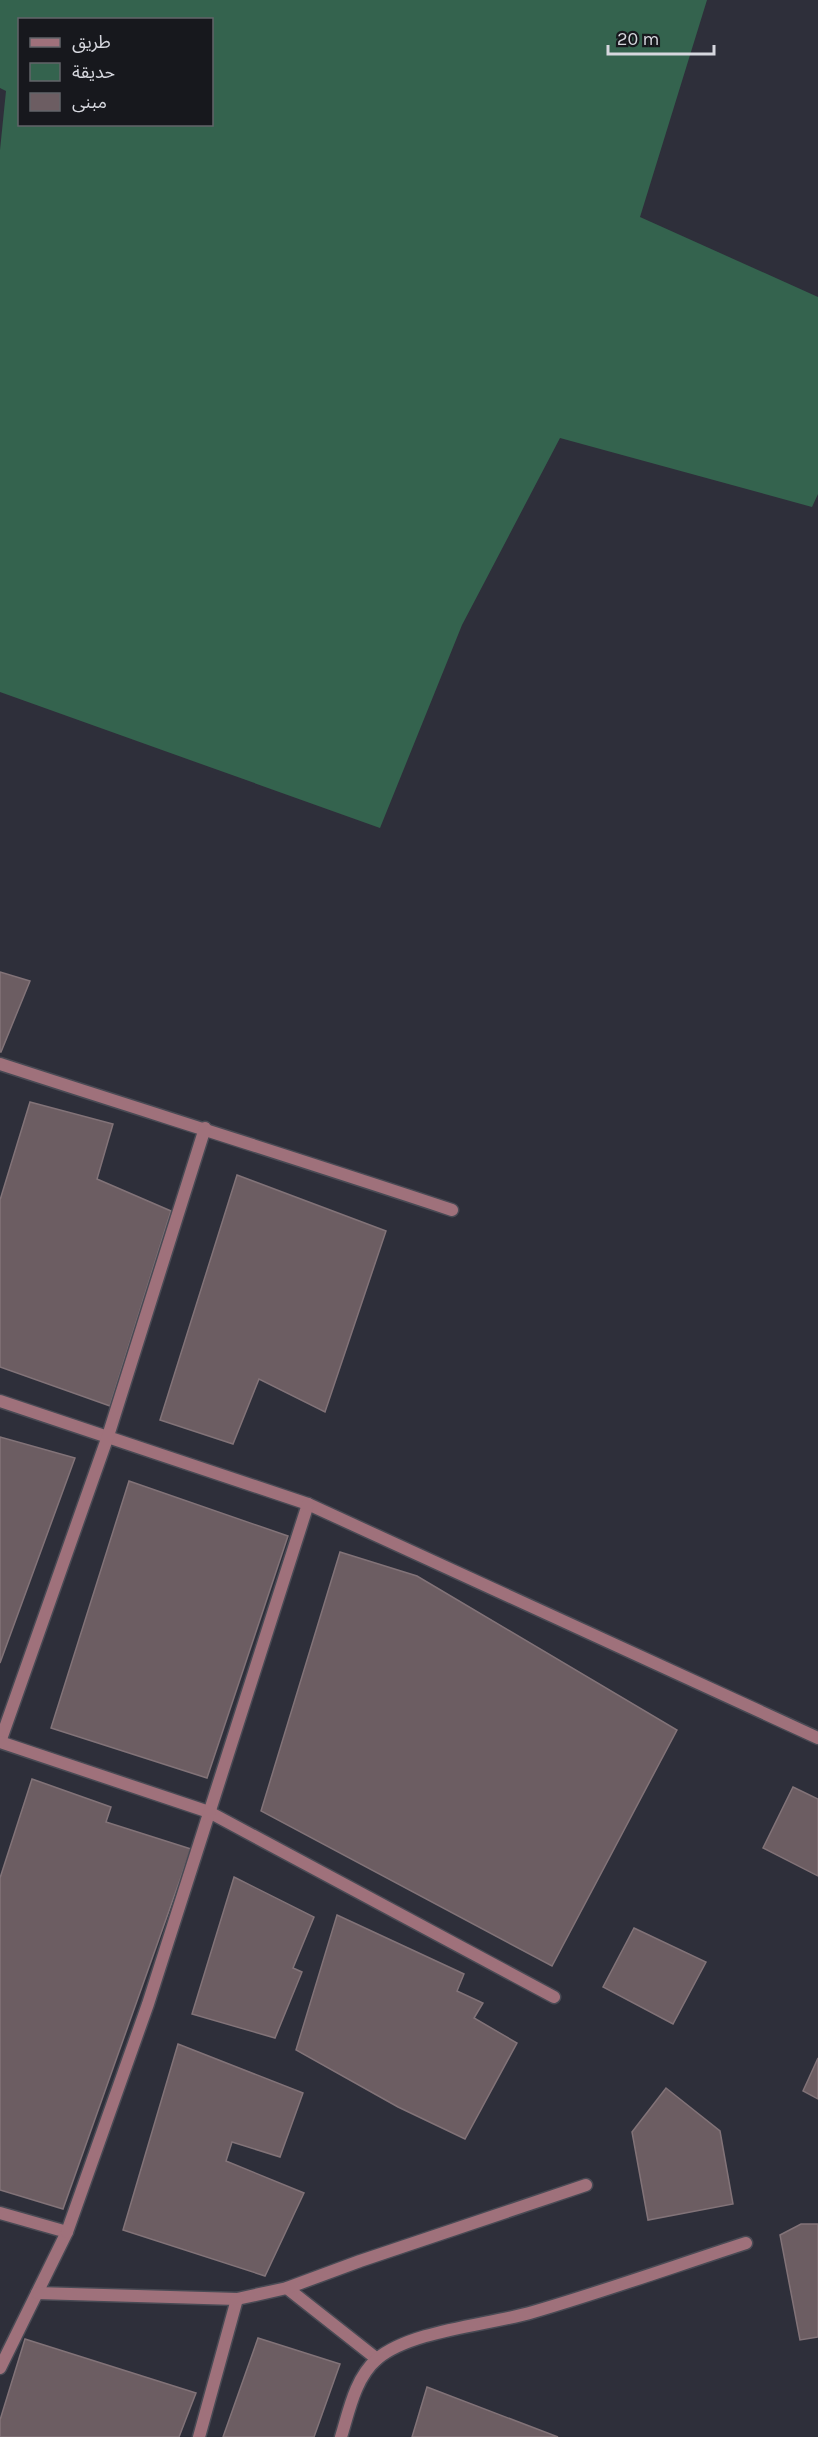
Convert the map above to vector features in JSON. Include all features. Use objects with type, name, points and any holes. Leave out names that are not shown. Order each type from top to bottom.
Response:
[{"type":"street","points":[[0,1064],[141,1110],[205,1128],[452,1210]]},
{"type":"street","points":[[205,1128],[108,1436],[0,1742],[209,1812],[554,1997]]},
{"type":"street","points":[[0,1401],[308,1504],[818,1738]]},
{"type":"street","points":[[0,2367],[67,2232],[148,2004],[308,1504]]},
{"type":"street","points":[[37,2293],[237,2299],[287,2288],[360,2260],[586,2185]]},
{"type":"street","points":[[0,2213],[67,2232]]},
{"type":"street","points":[[341,2437],[359,2382],[377,2359],[404,2344],[446,2331],[531,2313],[746,2243]]},
{"type":"street","points":[[287,2288],[377,2359]]},
{"type":"street","points":[[199,2437],[237,2299]]},
{"type":"green space","points":[[0,0],[707,0],[640,217],[818,297],[818,494],[812,507],[560,438],[462,625],[380,828],[0,692],[0,150],[6,91],[0,88]]},
{"type":"building","points":[[0,972],[30,981],[1,1052],[0,1052]]},
{"type":"building","points":[[30,1102],[113,1124],[97,1179],[171,1211],[110,1406],[0,1367],[0,1200]]},
{"type":"building","points":[[237,1175],[386,1231],[325,1412],[259,1379],[233,1444],[160,1420]]},
{"type":"building","points":[[0,1437],[75,1458],[0,1663]]},
{"type":"building","points":[[129,1481],[288,1536],[207,1778],[51,1728]]},
{"type":"building","points":[[340,1552],[417,1576],[677,1730],[552,1966],[261,1811]]},
{"type":"building","points":[[32,1779],[111,1807],[106,1822],[191,1849],[63,2209],[0,2190],[0,1878]]},
{"type":"building","points":[[793,1787],[818,1799],[818,1876],[763,1848]]},
{"type":"building","points":[[234,1877],[314,1917],[293,1968],[302,1972],[275,2038],[192,2014]]},
{"type":"building","points":[[337,1915],[464,1974],[457,1991],[483,2003],[474,2018],[517,2043],[465,2139],[398,2107],[296,2050]]},
{"type":"building","points":[[634,1928],[706,1962],[673,2024],[603,1987]]},
{"type":"building","points":[[178,2044],[303,2093],[280,2157],[232,2142],[226,2161],[304,2193],[265,2276],[123,2230]]},
{"type":"building","points":[[818,2058],[818,2099],[803,2091]]},
{"type":"building","points":[[666,2088],[720,2131],[733,2204],[648,2220],[632,2132]]},
{"type":"building","points":[[801,2224],[818,2224],[818,2337],[800,2340],[780,2235]]},
{"type":"building","points":[[258,2338],[340,2364],[314,2437],[223,2437]]},
{"type":"building","points":[[25,2339],[196,2393],[179,2437],[0,2437],[0,2420]]},
{"type":"building","points":[[427,2387],[558,2437],[412,2437]]}]
